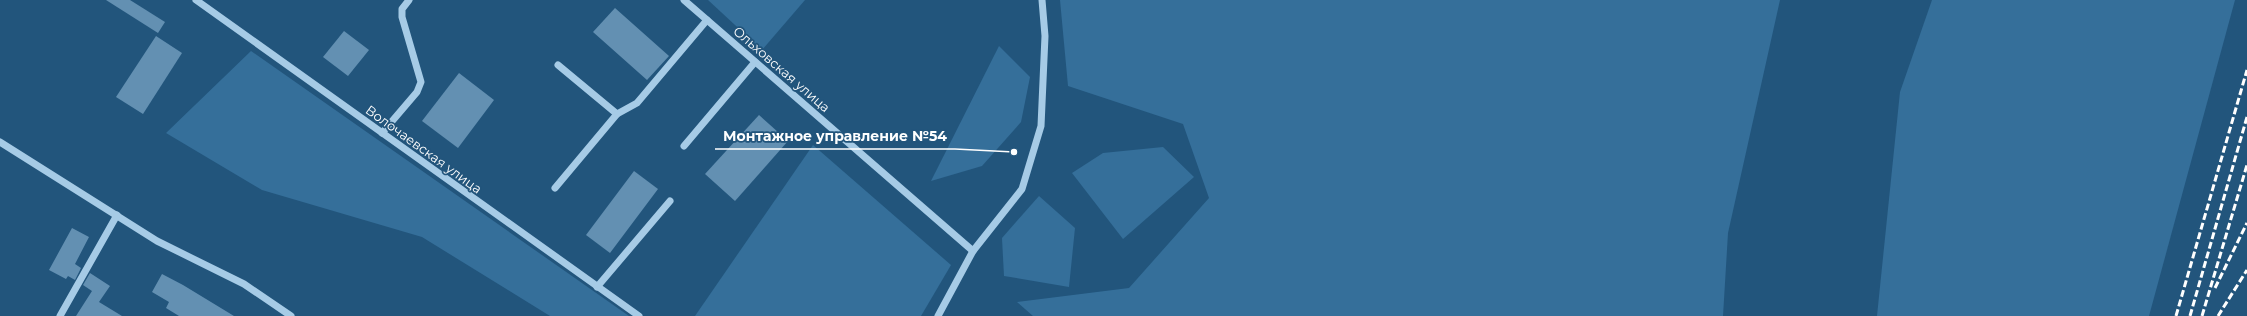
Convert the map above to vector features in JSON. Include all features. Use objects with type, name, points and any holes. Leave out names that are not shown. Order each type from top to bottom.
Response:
[{"type":"street","name":"Волочаевская улица","points":[[196,0],[639,316]]},
{"type":"street","points":[[382,134],[420,87],[420,75],[402,16],[402,9],[409,0]]},
{"type":"street","name":"Ольховская улица","points":[[684,0],[973,251]]},
{"type":"street","points":[[938,316],[973,251],[1022,189],[1041,126],[1045,36],[1042,0]]},
{"type":"street","points":[[555,188],[617,114],[637,103],[707,20]]},
{"type":"street","points":[[684,146],[755,62]]},
{"type":"street","points":[[558,65],[617,114]]},
{"type":"street","points":[[0,142],[157,241],[244,284],[291,316]]},
{"type":"street","points":[[597,287],[670,201]]},
{"type":"street","points":[[60,316],[117,215]]},
{"type":"shaded area","points":[[708,0],[805,0],[762,50]]},
{"type":"shaded area","points":[[1060,0],[1780,0],[1728,233],[1723,316],[1033,316],[1017,302],[1129,288],[1209,198],[1183,124],[1068,86]]},
{"type":"shaded area","points":[[1932,0],[2235,0],[2149,316],[1877,316],[1900,92]]},
{"type":"shaded area","points":[[999,46],[1030,77],[1021,122],[982,166],[931,181]]},
{"type":"shaded area","points":[[251,51],[629,316],[550,316],[422,237],[262,190],[166,133]]},
{"type":"shaded area","points":[[813,145],[951,265],[921,316],[695,316]]},
{"type":"shaded area","points":[[1163,147],[1194,177],[1123,239],[1072,173],[1103,153]]},
{"type":"shaded area","points":[[1039,196],[1075,228],[1069,287],[1004,276],[1002,238]]},
{"type":"building","points":[[106,0],[130,0],[165,22],[158,33]]},
{"type":"building","points":[[615,8],[669,56],[647,80],[593,32]]},
{"type":"building","points":[[344,31],[369,50],[348,76],[323,57]]},
{"type":"building","points":[[156,36],[182,53],[143,114],[116,97]]},
{"type":"building","points":[[459,73],[494,100],[458,148],[422,121]]},
{"type":"building","points":[[759,115],[788,141],[735,201],[705,174]]},
{"type":"building","points":[[634,171],[658,189],[610,253],[586,235]]},
{"type":"building","points":[[72,228],[89,237],[75,264],[81,268],[75,280],[68,276],[66,279],[49,270]]},
{"type":"building","points":[[90,273],[110,286],[99,302],[122,316],[76,316],[92,291],[83,285]]},
{"type":"building","points":[[162,274],[234,316],[179,316],[166,308],[169,302],[152,292]]},
{"type":"railway","points":[[2176,316],[2247,70]]},
{"type":"railway","points":[[2190,316],[2247,117]]},
{"type":"railway","points":[[2202,316],[2247,165]]},
{"type":"railway","points":[[2215,288],[2247,223]]},
{"type":"railway","points":[[2218,316],[2247,270]]},
{"type":"place","name":"Монтажное управление №54","points":[[1014,152]]}]
